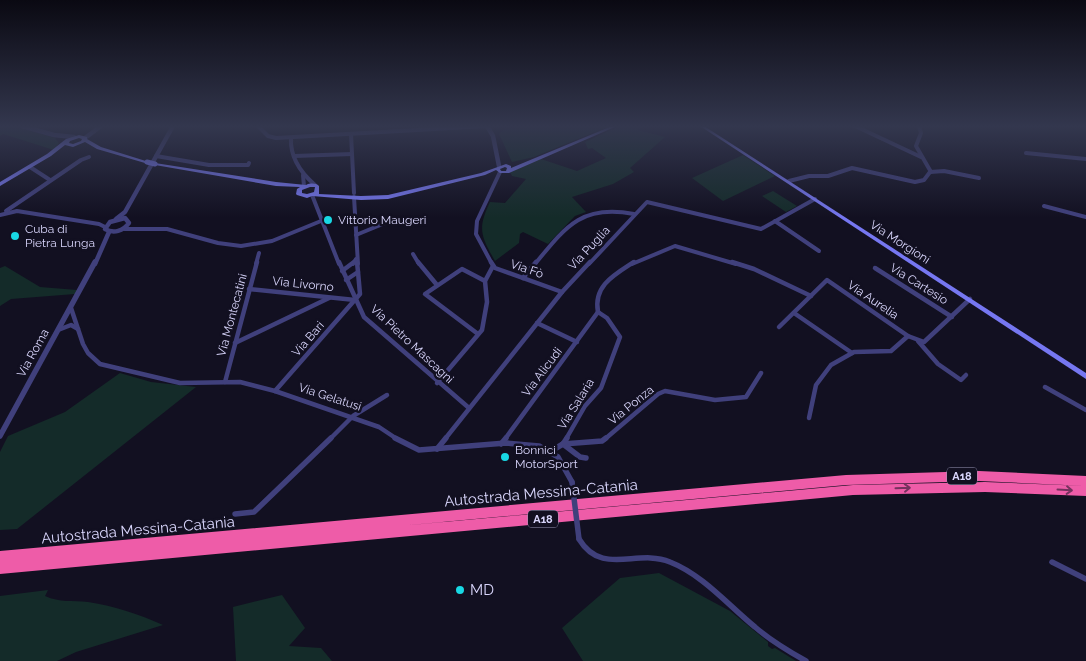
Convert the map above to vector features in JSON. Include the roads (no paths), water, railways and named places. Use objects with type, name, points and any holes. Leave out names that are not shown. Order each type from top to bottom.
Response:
[{"type":"highway","name":"Autostrada Messina-Catania","points":[[0,557],[846,480],[979,476],[1086,481]]},
{"type":"highway","points":[[0,561],[610,508],[896,478]]},
{"type":"highway","name":"Autostrada Messina-Catania","points":[[0,568],[853,490],[985,487],[1086,491]]},
{"type":"main road","points":[[0,184],[46,157]]},
{"type":"main road","points":[[129,157],[155,164],[276,184],[316,186],[342,196]]},
{"type":"main road","points":[[276,184],[300,194],[342,196],[400,195],[528,162],[540,157]]},
{"type":"main road","name":"Via Morgioni","points":[[752,157],[1086,376]]},
{"type":"main road","points":[[300,194],[304,184]]},
{"type":"main road","points":[[313,195],[318,192],[316,186]]},
{"type":"street","points":[[0,214],[81,160],[89,157]]},
{"type":"street","points":[[124,229],[126,218],[156,157]]},
{"type":"street","points":[[161,157],[209,165],[248,165],[249,163]]},
{"type":"street","points":[[294,157],[303,175],[304,184]]},
{"type":"street","points":[[352,157],[360,294],[355,300]]},
{"type":"street","points":[[499,157],[502,169]]},
{"type":"street","points":[[921,157],[931,172]]},
{"type":"street","points":[[1064,157],[1086,159]]},
{"type":"street","points":[[30,166],[50,180]]},
{"type":"street","points":[[789,181],[809,176],[828,176],[852,168],[915,182],[924,180],[931,172],[944,172],[979,178]]},
{"type":"street","name":"Via Fò","points":[[502,169],[490,190],[477,221],[476,234],[493,266],[562,292]]},
{"type":"street","points":[[303,175],[316,186]]},
{"type":"street","points":[[300,194],[315,205]]},
{"type":"street","name":"Via Pietro Mascagni","points":[[313,195],[321,221],[364,317],[437,383],[469,408]]},
{"type":"street","name":"Via Puglia","points":[[437,449],[562,292],[647,202],[761,229],[815,199]]},
{"type":"street","points":[[1044,206],[1086,217]]},
{"type":"street","points":[[523,278],[576,218],[611,209],[634,214]]},
{"type":"street","points":[[0,214],[17,211],[99,224],[126,218],[140,227]]},
{"type":"street","points":[[356,235],[395,218]]},
{"type":"street","points":[[105,245],[107,230],[115,220]]},
{"type":"street","points":[[99,224],[107,230],[118,231],[140,227],[179,231],[216,244],[242,246],[265,243],[286,237],[321,221]]},
{"type":"street","points":[[775,221],[819,251]]},
{"type":"street","points":[[105,245],[118,231]]},
{"type":"street","name":"Via Roma","points":[[0,436],[105,245]]},
{"type":"street","points":[[598,312],[596,302],[601,286],[633,264],[675,246],[754,269],[811,296],[779,328]]},
{"type":"street","name":"Via Montecatini","points":[[225,382],[259,253]]},
{"type":"street","points":[[413,254],[425,273],[437,285]]},
{"type":"street","points":[[342,271],[357,258]]},
{"type":"street","points":[[437,383],[478,334],[486,316],[485,282],[493,266]]},
{"type":"street","name":"Via Cartesio","points":[[875,268],[952,317]]},
{"type":"street","points":[[478,334],[425,294],[462,269],[485,282]]},
{"type":"street","points":[[346,280],[358,272]]},
{"type":"street","name":"Via Aurelia","points":[[811,296],[827,280],[918,341]]},
{"type":"street","name":"Via Livorno","points":[[249,289],[355,300]]},
{"type":"street","points":[[235,343],[330,297]]},
{"type":"street","points":[[918,341],[924,342],[970,299]]},
{"type":"street","name":"Via Bari","points":[[276,391],[355,300]]},
{"type":"street","name":"Via Gelatusi","points":[[71,308],[88,353],[100,364],[180,383],[240,382],[276,391],[379,426],[408,446],[419,450],[501,444],[534,444],[551,451]]},
{"type":"street","name":"Via Alicudi","points":[[501,444],[598,312]]},
{"type":"street","name":"Via Salaria","points":[[551,451],[563,444],[585,406],[600,388],[620,337],[607,318],[598,312]]},
{"type":"street","points":[[794,313],[852,353]]},
{"type":"street","points":[[537,323],[577,342]]},
{"type":"street","points":[[58,330],[71,325],[79,330]]},
{"type":"street","points":[[809,418],[816,385],[831,365],[852,353],[891,352],[908,336]]},
{"type":"street","points":[[918,341],[942,368],[960,380],[966,375]]},
{"type":"street","name":"Via Ponza","points":[[563,444],[602,441],[664,391],[716,400],[746,397],[761,373]]},
{"type":"street","points":[[1045,386],[1086,410]]},
{"type":"street","points":[[235,514],[254,512],[353,416],[387,395]]},
{"type":"street","points":[[563,444],[580,457],[586,458]]},
{"type":"street","points":[[551,451],[563,462],[572,482],[579,539],[586,552],[599,560],[659,559],[676,566],[702,584],[764,636],[806,661]]},
{"type":"street","points":[[1052,562],[1086,579]]},
{"type":"place","name":"Vittorio Maugeri","points":[[328,220]]},
{"type":"place","name":"Cuba di Pietra Lunga","points":[[15,236]]},
{"type":"place","name":"Bonnici MotorSport","points":[[505,457]]},
{"type":"place","name":"MD","points":[[460,590]]}]
